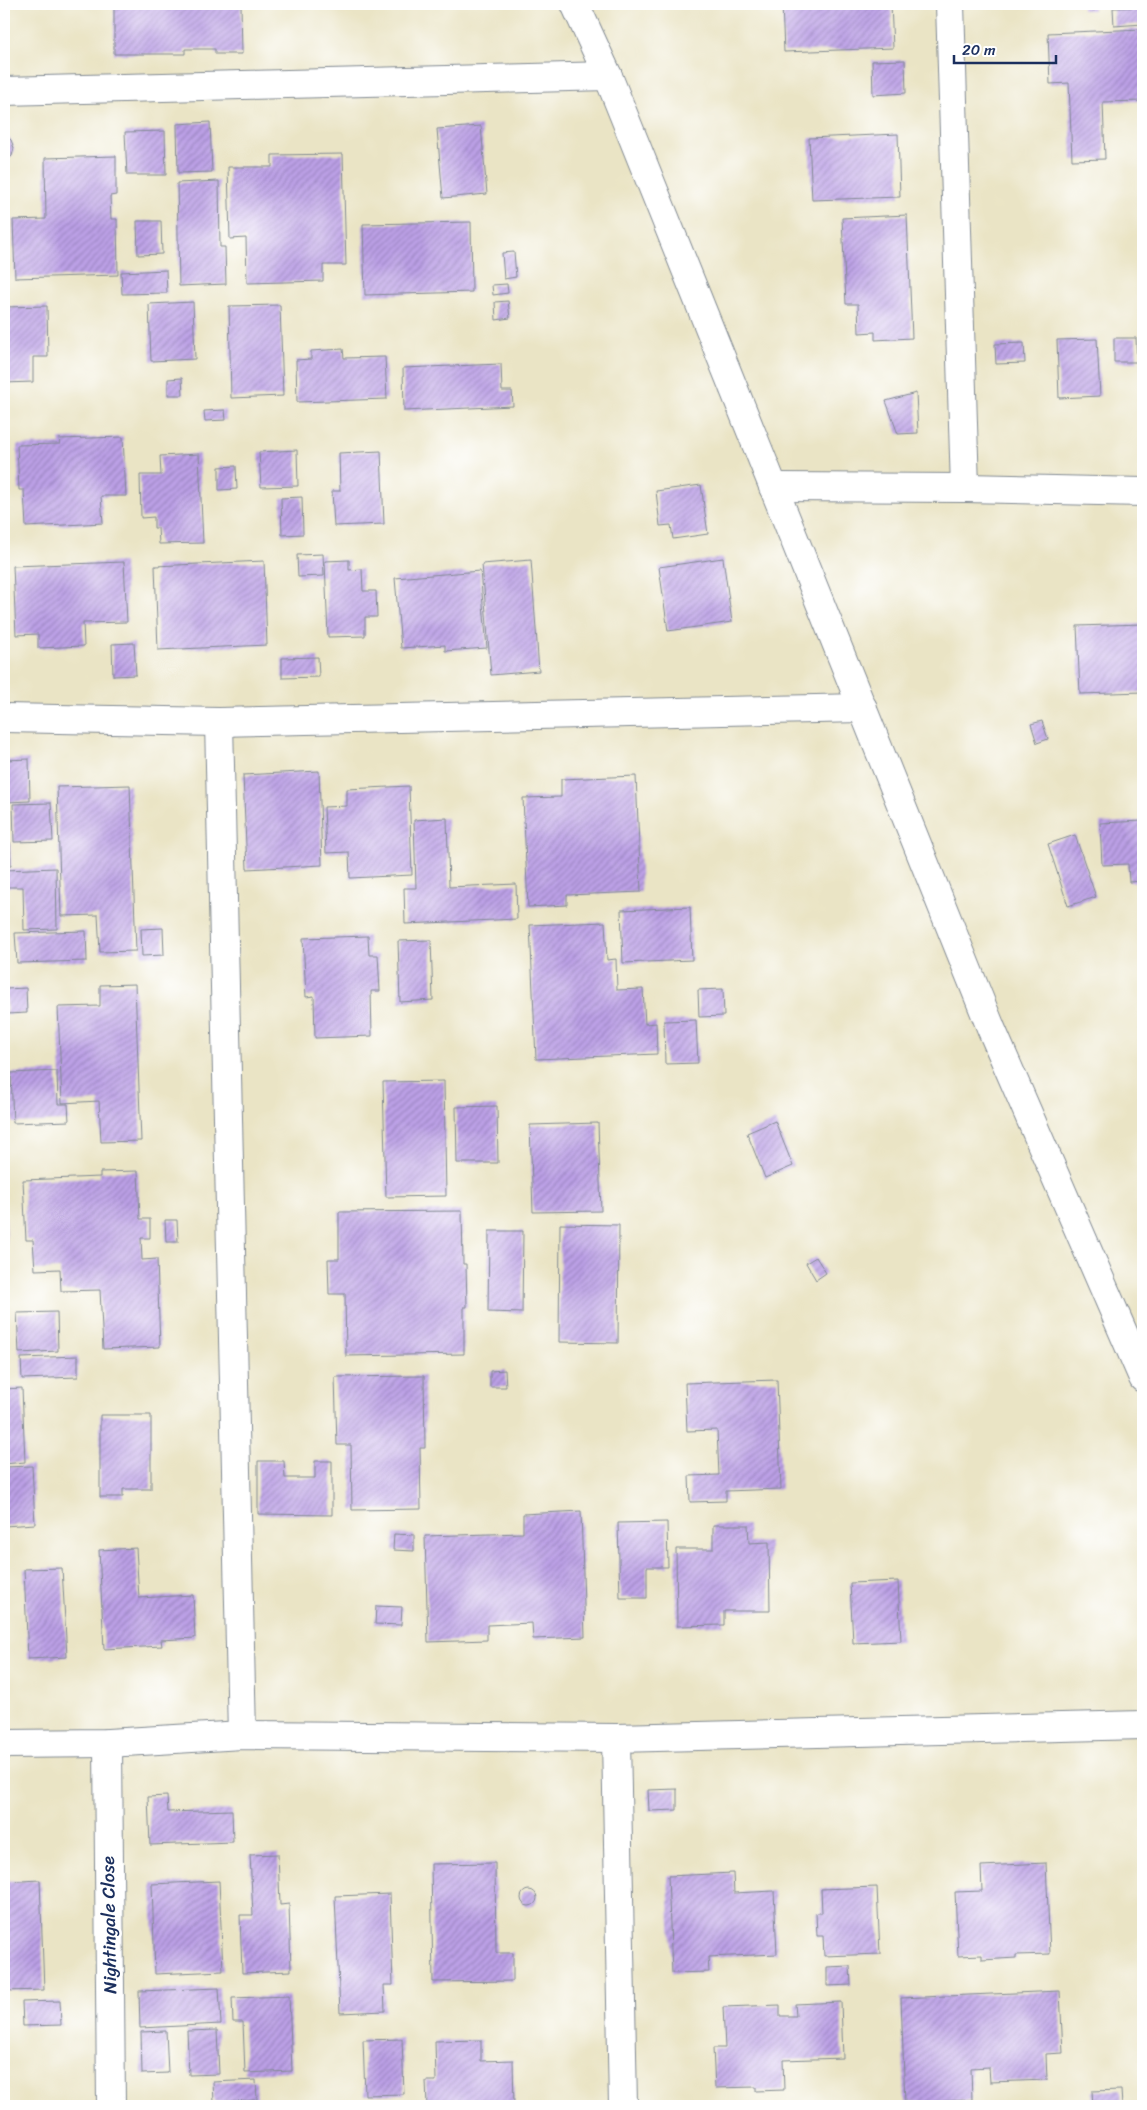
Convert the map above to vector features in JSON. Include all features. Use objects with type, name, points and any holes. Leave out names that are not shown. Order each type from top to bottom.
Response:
[{"type":"street","points":[[575,4],[608,76],[991,1028],[1137,1347],[1143,1378]]},
{"type":"street","points":[[950,4],[965,488]]},
{"type":"street","points":[[4,91],[608,76]]},
{"type":"street","points":[[772,487],[965,488],[1143,492]]},
{"type":"street","points":[[4,718],[219,722],[863,708]]},
{"type":"street","points":[[219,722],[242,1735]]},
{"type":"street","points":[[4,1744],[108,1743],[242,1735],[616,1738],[1143,1726]]},
{"type":"street","points":[[616,1738],[624,2106]]},
{"type":"street","name":"Nightingale Close","points":[[108,1743],[111,2106]]},
{"type":"building","points":[[114,4],[241,4],[242,54],[215,54],[215,49],[185,49],[185,54],[114,54]]},
{"type":"building","points":[[782,4],[891,4],[893,48],[784,52]]},
{"type":"building","points":[[1082,4],[1094,4],[1094,10],[1082,10]]},
{"type":"building","points":[[1143,7],[1143,24],[1114,26],[1113,8]]},
{"type":"building","points":[[1143,29],[1143,101],[1103,102],[1105,159],[1072,160],[1069,83],[1050,84],[1048,33]]},
{"type":"building","points":[[905,60],[906,93],[873,95],[872,61]]},
{"type":"building","points":[[210,122],[212,172],[178,173],[177,124]]},
{"type":"building","points":[[481,126],[487,194],[443,198],[437,129]]},
{"type":"building","points":[[165,131],[166,175],[127,175],[125,132]]},
{"type":"building","points":[[4,133],[11,140],[14,148],[12,156],[4,163]]},
{"type":"building","points":[[898,134],[900,197],[812,200],[809,138]]},
{"type":"building","points":[[343,154],[346,265],[323,265],[323,281],[247,283],[246,238],[230,239],[228,167],[272,167],[272,155]]},
{"type":"building","points":[[116,156],[116,195],[110,196],[111,219],[117,219],[118,275],[15,278],[13,220],[46,219],[45,158]]},
{"type":"building","points":[[219,181],[220,247],[225,247],[226,284],[179,286],[177,183]]},
{"type":"building","points":[[907,215],[912,338],[875,340],[875,332],[859,333],[858,304],[846,304],[842,218]]},
{"type":"building","points":[[137,221],[161,221],[162,254],[138,255]]},
{"type":"building","points":[[471,222],[472,292],[365,295],[363,224]]},
{"type":"building","points":[[514,252],[516,277],[504,279],[502,253]]},
{"type":"building","points":[[166,270],[167,293],[122,294],[121,272]]},
{"type":"building","points":[[507,284],[508,293],[493,295],[492,285]]},
{"type":"building","points":[[508,301],[510,318],[496,320],[495,302]]},
{"type":"building","points":[[193,302],[195,359],[151,361],[149,304]]},
{"type":"building","points":[[280,305],[283,396],[231,398],[229,306]]},
{"type":"building","points":[[47,306],[48,357],[33,357],[33,382],[4,383],[4,307]]},
{"type":"building","points":[[1114,338],[1136,338],[1137,362],[1114,362]]},
{"type":"building","points":[[1097,339],[1100,396],[1059,398],[1057,340]]},
{"type":"building","points":[[1024,343],[1025,363],[996,364],[995,344]]},
{"type":"building","points":[[343,349],[344,358],[385,357],[387,399],[297,402],[296,360],[311,359],[311,351]]},
{"type":"building","points":[[501,364],[502,391],[512,391],[513,406],[404,411],[403,368]]},
{"type":"building","points":[[182,378],[183,395],[168,395],[168,379]]},
{"type":"building","points":[[916,393],[918,433],[898,434],[886,401]]},
{"type":"building","points":[[225,410],[226,420],[205,421],[204,411]]},
{"type":"building","points":[[123,437],[126,496],[101,496],[103,523],[26,527],[24,490],[19,490],[17,445],[60,444],[59,439]]},
{"type":"building","points":[[297,450],[298,486],[261,487],[259,452]]},
{"type":"building","points":[[381,451],[384,524],[334,526],[332,491],[340,491],[339,453]]},
{"type":"building","points":[[199,454],[203,543],[159,544],[158,528],[154,528],[154,517],[141,518],[140,475],[161,475],[160,456]]},
{"type":"building","points":[[236,466],[237,489],[219,490],[219,467]]},
{"type":"building","points":[[701,485],[708,534],[673,539],[671,525],[660,526],[656,491]]},
{"type":"building","points":[[302,497],[303,534],[282,535],[281,498]]},
{"type":"building","points":[[323,554],[324,576],[298,577],[297,555]]},
{"type":"building","points":[[723,558],[732,622],[668,631],[659,567]]},
{"type":"building","points":[[349,560],[349,570],[362,569],[363,591],[376,591],[377,617],[365,617],[365,636],[328,637],[325,561]]},
{"type":"building","points":[[531,560],[539,671],[491,675],[482,564]]},
{"type":"building","points":[[264,561],[267,645],[158,650],[155,566]]},
{"type":"building","points":[[124,562],[127,622],[83,623],[84,646],[38,648],[38,634],[16,635],[13,566]]},
{"type":"building","points":[[480,571],[487,648],[445,651],[445,645],[401,648],[395,578]]},
{"type":"building","points":[[1143,624],[1143,692],[1080,694],[1077,626]]},
{"type":"building","points":[[134,643],[136,675],[113,676],[112,644]]},
{"type":"building","points":[[318,657],[319,677],[282,678],[282,658]]},
{"type":"building","points":[[1042,721],[1048,739],[1037,743],[1031,724]]},
{"type":"building","points":[[29,759],[30,801],[7,802],[6,760]]},
{"type":"building","points":[[319,771],[322,865],[247,869],[243,775]]},
{"type":"building","points":[[636,776],[641,892],[567,895],[567,905],[528,907],[523,798],[561,797],[561,779]]},
{"type":"building","points":[[130,785],[136,951],[100,952],[98,915],[61,916],[57,787]]},
{"type":"building","points":[[409,786],[412,875],[350,878],[349,852],[326,853],[324,807],[347,806],[347,789]]},
{"type":"building","points":[[51,803],[53,841],[14,842],[13,804]]},
{"type":"building","points":[[447,818],[449,887],[516,884],[517,919],[405,924],[404,888],[416,888],[414,820]]},
{"type":"building","points":[[1143,821],[1143,881],[1129,882],[1128,864],[1102,865],[1100,823]]},
{"type":"building","points":[[1075,835],[1096,897],[1068,906],[1048,844]]},
{"type":"building","points":[[4,842],[10,842],[11,866],[4,867]]},
{"type":"building","points":[[56,868],[57,929],[24,930],[23,887],[5,887],[5,870]]},
{"type":"building","points":[[690,907],[692,960],[623,963],[621,910]]},
{"type":"building","points":[[605,922],[607,960],[616,959],[617,990],[643,989],[645,1024],[656,1023],[657,1054],[536,1059],[530,925]]},
{"type":"building","points":[[163,928],[164,955],[142,956],[141,929]]},
{"type":"building","points":[[86,931],[87,961],[17,963],[15,933]]},
{"type":"building","points":[[368,936],[369,955],[378,955],[380,991],[371,991],[372,1036],[315,1038],[314,996],[306,997],[303,938]]},
{"type":"building","points":[[431,940],[433,1000],[400,1002],[398,941]]},
{"type":"building","points":[[135,984],[141,1141],[101,1142],[99,1101],[62,1103],[58,1007],[100,1006],[100,985]]},
{"type":"building","points":[[26,988],[27,1013],[7,1014],[6,989]]},
{"type":"building","points":[[723,989],[724,1016],[699,1017],[698,990]]},
{"type":"building","points":[[696,1020],[698,1063],[665,1064],[664,1021]]},
{"type":"building","points":[[57,1071],[58,1104],[68,1104],[69,1121],[13,1123],[11,1073]]},
{"type":"building","points":[[444,1081],[446,1196],[386,1197],[383,1082]]},
{"type":"building","points":[[497,1106],[498,1163],[457,1163],[456,1107]]},
{"type":"building","points":[[775,1121],[793,1166],[765,1178],[747,1133]]},
{"type":"building","points":[[598,1123],[601,1211],[533,1212],[530,1125]]},
{"type":"building","points":[[138,1171],[140,1219],[150,1219],[150,1238],[141,1238],[142,1260],[157,1259],[160,1347],[103,1349],[100,1290],[61,1291],[60,1269],[35,1270],[33,1240],[26,1240],[23,1180],[100,1177],[100,1172]]},
{"type":"building","points":[[5,1203],[7,1244],[4,1244]]},
{"type":"building","points":[[462,1211],[463,1264],[466,1264],[467,1307],[464,1307],[464,1354],[346,1356],[345,1294],[329,1294],[328,1259],[339,1259],[339,1212]]},
{"type":"building","points":[[165,1220],[177,1220],[178,1242],[166,1242]]},
{"type":"building","points":[[560,1224],[619,1225],[618,1343],[559,1342]]},
{"type":"building","points":[[489,1231],[523,1231],[522,1313],[488,1312]]},
{"type":"building","points":[[816,1257],[826,1273],[816,1280],[806,1263]]},
{"type":"building","points":[[57,1312],[58,1351],[19,1353],[17,1313]]},
{"type":"building","points":[[78,1356],[78,1377],[22,1379],[21,1358]]},
{"type":"building","points":[[505,1370],[506,1387],[490,1387],[490,1371]]},
{"type":"building","points":[[424,1376],[425,1448],[420,1448],[421,1509],[352,1510],[351,1445],[337,1445],[335,1377]]},
{"type":"building","points":[[777,1380],[781,1489],[726,1491],[726,1501],[690,1502],[689,1476],[719,1475],[717,1430],[687,1431],[685,1383]]},
{"type":"building","points":[[22,1388],[25,1462],[4,1464],[4,1389]]},
{"type":"building","points":[[100,1415],[151,1415],[151,1489],[123,1489],[123,1497],[100,1497]]},
{"type":"building","points":[[258,1461],[284,1461],[285,1478],[315,1478],[315,1461],[332,1461],[332,1515],[258,1514]]},
{"type":"building","points":[[32,1466],[35,1524],[4,1526],[4,1467]]},
{"type":"building","points":[[581,1511],[585,1637],[533,1639],[532,1623],[487,1625],[487,1640],[428,1642],[425,1536],[523,1533],[523,1514]]},
{"type":"building","points":[[667,1522],[668,1567],[647,1567],[647,1598],[620,1598],[618,1523]]},
{"type":"building","points":[[713,1525],[748,1525],[749,1543],[769,1542],[770,1611],[724,1611],[724,1625],[677,1626],[676,1549],[713,1549]]},
{"type":"building","points":[[394,1534],[414,1535],[414,1551],[393,1550]]},
{"type":"building","points":[[136,1548],[139,1598],[193,1595],[195,1638],[161,1640],[162,1646],[104,1649],[99,1550]]},
{"type":"building","points":[[62,1568],[67,1657],[28,1659],[24,1569]]},
{"type":"building","points":[[898,1581],[901,1641],[853,1643],[850,1583]]},
{"type":"building","points":[[376,1606],[402,1607],[401,1625],[375,1624]]},
{"type":"building","points":[[677,1789],[677,1810],[649,1811],[648,1790]]},
{"type":"building","points":[[167,1796],[168,1812],[232,1810],[233,1842],[150,1845],[148,1797]]},
{"type":"building","points":[[278,1854],[280,1905],[289,1904],[291,1971],[242,1973],[240,1915],[253,1915],[250,1855]]},
{"type":"building","points":[[495,1863],[496,1953],[513,1953],[513,1981],[433,1982],[431,1864]]},
{"type":"building","points":[[1046,1863],[1050,1954],[1016,1955],[1016,1958],[982,1960],[982,1955],[958,1956],[955,1892],[982,1891],[981,1866]]},
{"type":"building","points":[[733,1873],[734,1893],[774,1891],[777,1954],[708,1957],[709,1972],[672,1973],[668,1876]]},
{"type":"building","points":[[40,1880],[44,1990],[4,1991],[4,1882]]},
{"type":"building","points":[[219,1881],[223,1971],[155,1974],[152,1884]]},
{"type":"building","points":[[877,1887],[880,1954],[824,1956],[823,1936],[817,1936],[816,1913],[822,1913],[821,1889]]},
{"type":"building","points":[[529,1890],[535,1892],[537,1898],[535,1904],[529,1906],[523,1904],[521,1898],[523,1892]]},
{"type":"building","points":[[390,1894],[393,1985],[384,1985],[385,2011],[340,2013],[335,1896]]},
{"type":"building","points":[[850,1966],[851,1985],[827,1986],[827,1967]]},
{"type":"building","points":[[219,1988],[221,2024],[140,2028],[139,1991]]},
{"type":"building","points":[[1060,1991],[1063,2053],[1046,2054],[1047,2080],[990,2082],[989,2067],[971,2068],[972,2100],[905,2103],[901,1998]]},
{"type":"building","points":[[289,1996],[292,2071],[245,2073],[243,2022],[233,2022],[232,1998]]},
{"type":"building","points":[[60,2001],[61,2025],[23,2026],[22,2002]]},
{"type":"building","points":[[841,2002],[843,2058],[783,2060],[784,2090],[756,2091],[756,2087],[715,2088],[713,2048],[725,2048],[723,2007],[780,2005],[780,2016],[796,2016],[795,2004]]},
{"type":"building","points":[[217,2030],[219,2074],[189,2075],[187,2031]]},
{"type":"building","points":[[166,2031],[168,2073],[142,2074],[141,2032]]},
{"type":"building","points":[[402,2039],[404,2094],[365,2095],[363,2040]]},
{"type":"building","points":[[481,2040],[481,2061],[513,2060],[514,2106],[427,2106],[426,2081],[436,2081],[435,2041]]},
{"type":"building","points":[[256,2080],[257,2100],[214,2102],[213,2082]]},
{"type":"building","points":[[1121,2090],[1122,2106],[1093,2106],[1092,2091]]}]
